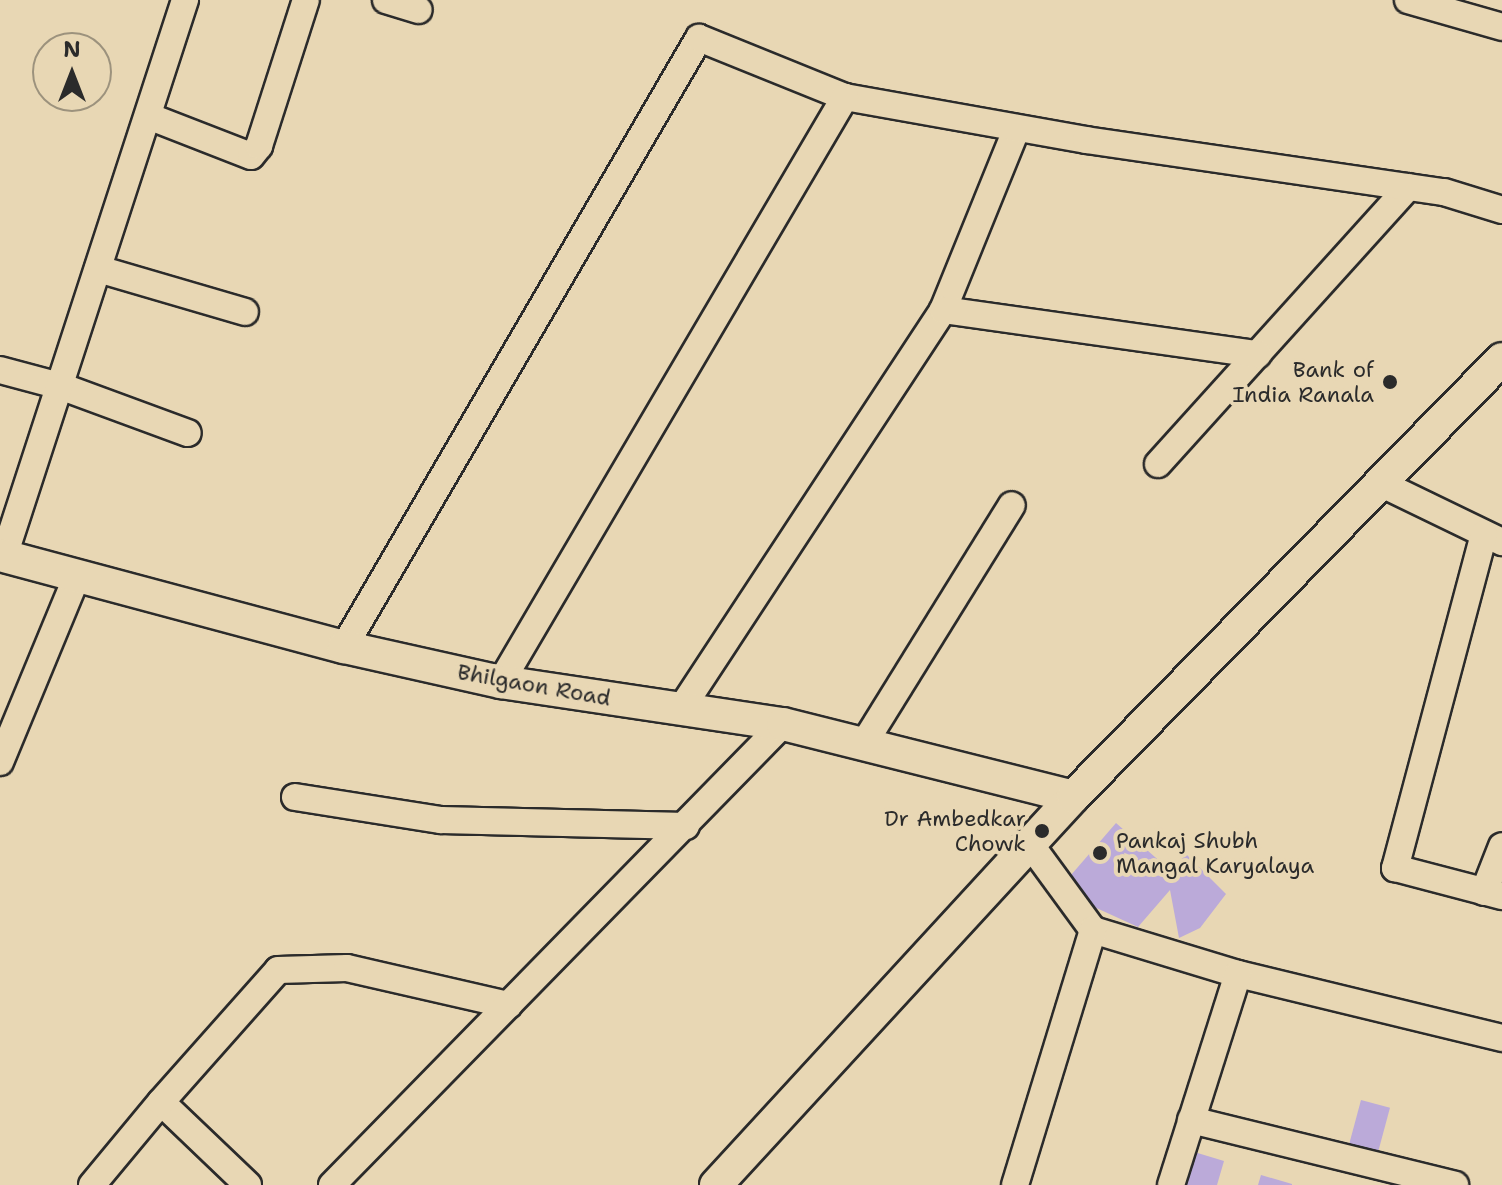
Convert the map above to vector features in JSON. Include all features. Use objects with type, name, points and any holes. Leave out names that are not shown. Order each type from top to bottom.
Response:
[{"type":"street","points":[[148,116],[251,156],[259,146],[306,0]]},
{"type":"street","points":[[386,0],[418,10]]},
{"type":"street","points":[[1408,0],[1502,27]]},
{"type":"street","points":[[2,555],[148,116],[177,2]]},
{"type":"street","points":[[344,647],[699,38],[845,97],[1017,128],[1408,187],[1502,210]]},
{"type":"street","points":[[501,682],[845,97]]},
{"type":"street","points":[[681,709],[943,310],[1017,128]]},
{"type":"street","points":[[1158,464],[1408,187]]},
{"type":"street","points":[[98,269],[245,312]]},
{"type":"street","points":[[943,310],[1258,354]]},
{"type":"street","points":[[716,1185],[1073,797],[1502,359]]},
{"type":"street","points":[[0,370],[60,386],[188,433]]},
{"type":"street","points":[[1380,483],[1493,538],[1395,868],[1493,894],[1502,846]]},
{"type":"street","points":[[863,745],[1012,505]]},
{"type":"street","name":"Bhilgaon Road","points":[[2,555],[344,647],[501,682],[783,724],[1073,797]]},
{"type":"street","points":[[0,762],[77,576]]},
{"type":"street","points":[[332,1185],[783,724]]},
{"type":"street","points":[[295,797],[441,820],[686,826]]},
{"type":"street","points":[[1030,844],[1093,930],[1238,974],[1502,1038]]},
{"type":"street","points":[[1015,1185],[1093,930]]},
{"type":"street","points":[[92,1185],[278,970],[347,968],[509,1005]]},
{"type":"street","points":[[1171,1185],[1238,974]]},
{"type":"street","points":[[161,1102],[248,1185]]},
{"type":"street","points":[[1191,1120],[1455,1185]]},
{"type":"building","points":[[1116,823],[1171,871],[1186,854],[1226,894],[1200,928],[1179,938],[1170,890],[1138,927],[1092,906],[1071,875]]},
{"type":"building","points":[[1361,1100],[1390,1108],[1377,1155],[1348,1147]]},
{"type":"building","points":[[1191,1151],[1224,1161],[1217,1185],[1181,1185]]},
{"type":"building","points":[[1261,1175],[1292,1184],[1292,1185],[1258,1185]]},
{"type":"place","name":"Bank of India Ranala","points":[[1390,382]]},
{"type":"place","name":"Dr Ambedkar Chowk","points":[[1042,831]]},
{"type":"place","name":"Pankaj Shubh Mangal Karyalaya","points":[[1100,853]]}]
